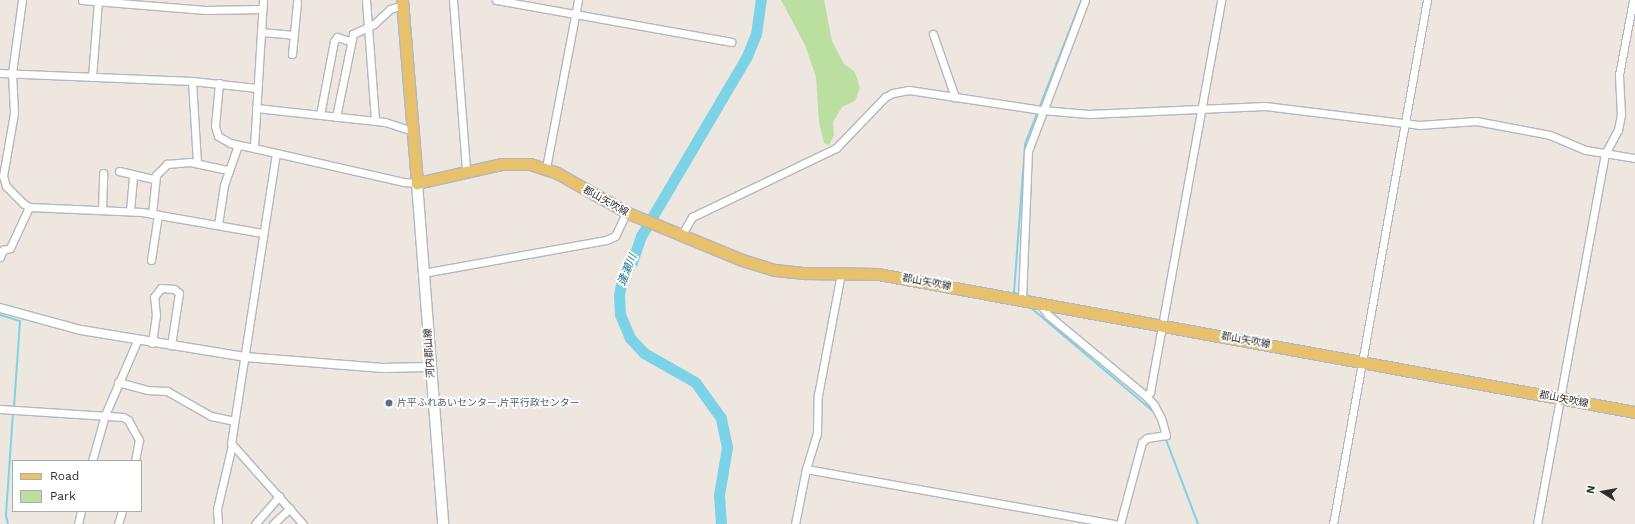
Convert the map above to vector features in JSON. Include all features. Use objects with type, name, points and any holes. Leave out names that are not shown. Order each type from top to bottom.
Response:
[{"type":"main road","points":[[402,2],[416,182]]},
{"type":"main road","name":"郡山矢吹線","points":[[416,182],[466,170],[513,163],[546,168],[627,213],[681,236],[775,270],[798,273],[878,274],[1635,412]]},
{"type":"main road","name":"河内郡山線","points":[[416,182],[443,524]]},
{"type":"street","points":[[22,0],[12,73],[14,113],[4,181],[9,190],[29,207],[130,211],[218,224],[262,233]]},
{"type":"street","points":[[82,0],[206,10],[262,9]]},
{"type":"street","points":[[254,148],[263,0]]},
{"type":"street","points":[[366,0],[375,121]]},
{"type":"street","points":[[453,0],[466,170]]},
{"type":"street","points":[[496,0],[731,42]]},
{"type":"street","points":[[546,168],[578,0]]},
{"type":"street","points":[[1022,300],[1028,151],[1042,110],[1085,0]]},
{"type":"street","points":[[1146,396],[1150,392],[1163,325],[1221,0]]},
{"type":"street","points":[[1333,524],[1427,0]]},
{"type":"street","points":[[1537,524],[1605,154],[1618,130],[1621,115],[1619,75],[1633,0]]},
{"type":"street","points":[[92,77],[98,1]]},
{"type":"street","points":[[292,54],[297,2]]},
{"type":"street","points":[[336,117],[347,65],[349,41],[355,32],[368,27],[390,9],[402,2]]},
{"type":"street","points":[[261,32],[294,35]]},
{"type":"street","points":[[933,34],[955,97]]},
{"type":"street","points":[[320,115],[334,41],[337,37],[349,41]]},
{"type":"street","points":[[0,73],[219,82],[257,88]]},
{"type":"street","points":[[192,81],[197,163]]},
{"type":"street","points":[[219,82],[216,131],[221,139],[238,145],[404,182],[416,182]]},
{"type":"street","points":[[681,236],[692,217],[836,148],[872,107],[893,92],[909,90],[1042,110],[1089,114],[1289,107],[1404,123],[1430,125],[1476,121],[1550,135],[1581,149],[1635,158]]},
{"type":"street","points":[[256,108],[375,121],[413,131]]},
{"type":"street","points":[[218,224],[229,170],[238,145]]},
{"type":"street","points":[[218,524],[217,509],[232,445],[234,421],[245,357],[262,233],[276,153]]},
{"type":"street","points":[[151,260],[155,214],[155,179],[159,170],[170,163],[197,163],[229,170]]},
{"type":"street","points":[[118,171],[155,179]]},
{"type":"street","points":[[102,209],[103,173]]},
{"type":"street","points":[[130,211],[133,175]]},
{"type":"street","points":[[0,257],[3,250],[10,248],[29,207]]},
{"type":"street","points":[[423,273],[606,240],[615,236],[627,213]]},
{"type":"street","points":[[795,524],[806,469],[817,434],[818,400],[841,273]]},
{"type":"street","points":[[152,343],[156,315],[154,297],[161,288],[174,289],[179,293],[171,346]]},
{"type":"street","points":[[1039,303],[1048,315],[1146,396],[1157,410],[1166,435],[1147,438],[1142,442],[1120,524]]},
{"type":"street","points":[[0,308],[82,330],[137,341],[245,357],[383,368],[430,367]]},
{"type":"street","points":[[92,460],[105,415],[137,341]]},
{"type":"street","points":[[118,382],[147,390],[168,391],[211,416],[234,421]]},
{"type":"street","points":[[0,409],[123,417],[135,430],[139,446],[134,460]]},
{"type":"street","points":[[232,445],[280,496],[302,524]]},
{"type":"street","points":[[806,469],[1114,524]]},
{"type":"street","points":[[255,524],[280,496]]},
{"type":"street","points":[[273,524],[290,508]]},
{"type":"street","points":[[78,524],[81,512]]},
{"type":"street","points":[[118,524],[122,512]]},
{"type":"green space","points":[[781,0],[824,0],[832,41],[844,64],[855,72],[860,88],[855,101],[842,107],[833,122],[834,135],[829,145],[824,143],[819,122],[816,77],[805,45]]},
{"type":"waterway","name":"逢瀬川","points":[[721,524],[719,495],[727,447],[721,418],[695,382],[644,353],[630,338],[620,314],[619,295],[622,279],[632,262],[641,236],[747,56],[756,34],[761,0]]},
{"type":"waterway","points":[[1017,294],[1014,292],[1025,144],[1081,1]]},
{"type":"waterway","points":[[1030,307],[1155,413]]},
{"type":"waterway","points":[[0,315],[20,321],[14,407]]},
{"type":"waterway","points":[[8,524],[6,515],[13,412]]},
{"type":"waterway","points":[[1165,437],[1198,524]]},
{"type":"place","name":"片平ふれあいセンター,片平行政センター","points":[[389,403]]}]
